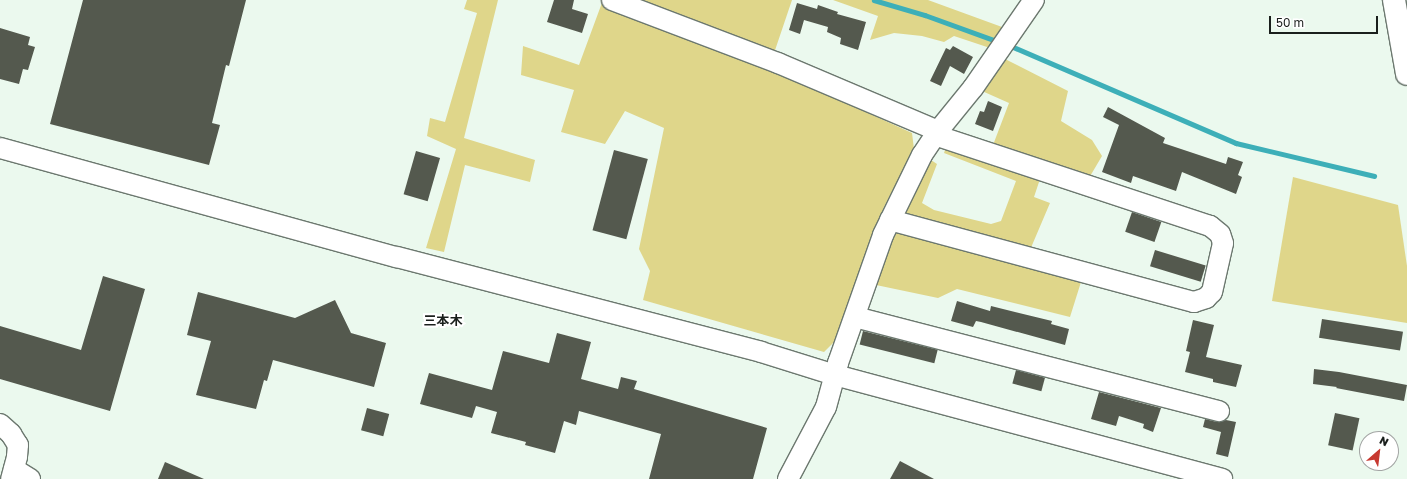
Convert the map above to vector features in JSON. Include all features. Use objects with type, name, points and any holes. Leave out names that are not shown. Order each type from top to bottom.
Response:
[{"type":"highway","points":[[1394,0],[1407,74]]},
{"type":"street","points":[[612,0],[778,63],[936,133],[1210,226],[1220,234],[1223,243],[1212,292],[1206,298],[1194,302],[890,220]]},
{"type":"street","points":[[788,479],[826,407],[838,362],[855,317],[882,235],[922,155],[936,133],[973,88],[1034,0]]},
{"type":"street","points":[[0,148],[397,257],[761,352],[835,375],[1222,479]]},
{"type":"street","points":[[855,317],[1219,411]]},
{"type":"street","points":[[0,424],[11,434],[18,445],[18,476]]},
{"type":"shaded area","points":[[467,0],[498,0],[464,138],[535,160],[530,182],[465,165],[444,252],[426,248],[456,149],[427,136],[430,118],[445,122],[477,13],[464,9]]},
{"type":"shaded area","points":[[603,0],[792,0],[769,68],[912,133],[914,149],[884,207],[836,340],[824,352],[643,300],[650,271],[639,249],[664,128],[625,111],[605,144],[561,132],[574,90],[521,75],[523,46],[579,65]]},
{"type":"shaded area","points":[[833,0],[928,0],[1002,27],[990,48],[954,36],[944,42],[922,36],[894,33],[870,40],[878,16]]},
{"type":"shaded area","points":[[1005,59],[1068,91],[1061,121],[1092,140],[1102,156],[1089,178],[993,145],[1009,103],[982,91]]},
{"type":"shaded area","points":[[947,144],[1040,179],[1034,197],[1050,203],[1030,250],[904,216],[904,205],[931,160],[937,164],[922,203],[934,210],[991,224],[1001,221],[1016,181],[944,153]]},
{"type":"shaded area","points":[[1293,177],[1398,205],[1407,266],[1407,323],[1272,301]]},
{"type":"shaded area","points":[[905,231],[1081,282],[1070,317],[957,289],[938,298],[876,285],[895,234]]},
{"type":"building","points":[[83,0],[246,0],[229,66],[226,65],[212,123],[220,125],[209,165],[50,124]]},
{"type":"building","points":[[554,0],[574,0],[572,9],[588,14],[582,33],[547,22]]},
{"type":"building","points":[[797,3],[817,9],[818,5],[838,12],[837,14],[866,22],[858,50],[840,44],[841,38],[827,32],[828,27],[804,20],[800,34],[789,30]]},
{"type":"building","points":[[0,28],[30,37],[28,45],[35,47],[28,70],[23,69],[19,84],[0,79]]},
{"type":"building","points":[[953,46],[973,57],[964,74],[950,66],[941,86],[930,81],[946,48],[950,50]]},
{"type":"building","points":[[988,101],[1002,107],[993,131],[975,124],[980,111],[984,112]]},
{"type":"building","points":[[1108,107],[1165,138],[1163,143],[1226,164],[1228,157],[1243,162],[1238,175],[1242,177],[1236,194],[1182,172],[1176,191],[1133,176],[1131,183],[1102,172],[1119,125],[1103,117]]},
{"type":"building","points":[[614,150],[648,159],[626,239],[593,230]]},
{"type":"building","points":[[416,151],[440,158],[428,201],[404,194]]},
{"type":"building","points":[[1132,212],[1161,222],[1154,242],[1125,232]]},
{"type":"building","points":[[1155,250],[1206,265],[1201,282],[1150,266]]},
{"type":"building","points":[[103,276],[145,289],[110,411],[0,379],[0,326],[81,350]]},
{"type":"building","points":[[198,292],[295,318],[335,300],[351,333],[386,343],[374,387],[273,360],[267,381],[264,380],[256,409],[196,395],[211,341],[187,335]]},
{"type":"building","points":[[957,301],[990,311],[991,306],[1052,321],[1051,324],[1069,329],[1065,345],[981,322],[976,321],[973,327],[951,321]]},
{"type":"building","points":[[1322,319],[1403,332],[1400,351],[1319,338]]},
{"type":"building","points":[[1193,320],[1214,325],[1206,357],[1242,365],[1236,387],[1213,382],[1213,379],[1185,372],[1190,352],[1186,351]]},
{"type":"building","points":[[863,331],[938,350],[934,363],[860,345]]},
{"type":"building","points":[[557,333],[591,342],[581,379],[618,389],[621,377],[637,381],[634,389],[767,428],[753,479],[649,479],[661,434],[579,411],[576,425],[564,421],[555,453],[525,445],[526,442],[491,433],[497,412],[476,406],[472,418],[420,404],[429,373],[492,390],[503,351],[549,363]]},
{"type":"building","points":[[1314,369],[1339,372],[1407,385],[1404,401],[1336,388],[1337,387],[1313,384]]},
{"type":"building","points":[[1016,370],[1045,378],[1041,391],[1012,384]]},
{"type":"building","points":[[1099,392],[1161,408],[1153,432],[1143,428],[1144,424],[1119,416],[1116,426],[1091,419]]},
{"type":"building","points":[[367,408],[389,414],[383,436],[361,430]]},
{"type":"building","points":[[1335,413],[1359,418],[1353,450],[1328,445]]},
{"type":"building","points":[[1205,419],[1217,422],[1226,420],[1236,422],[1228,457],[1216,454],[1221,432],[1203,427]]},
{"type":"building","points":[[900,461],[934,479],[890,479]]},
{"type":"building","points":[[165,462],[204,479],[158,479]]},
{"type":"waterway","points":[[874,0],[925,15],[999,42]]},
{"type":"waterway","points":[[1011,46],[1236,143],[1374,176]]},
{"type":"district","name":"三本木","points":[[443,320]]}]
